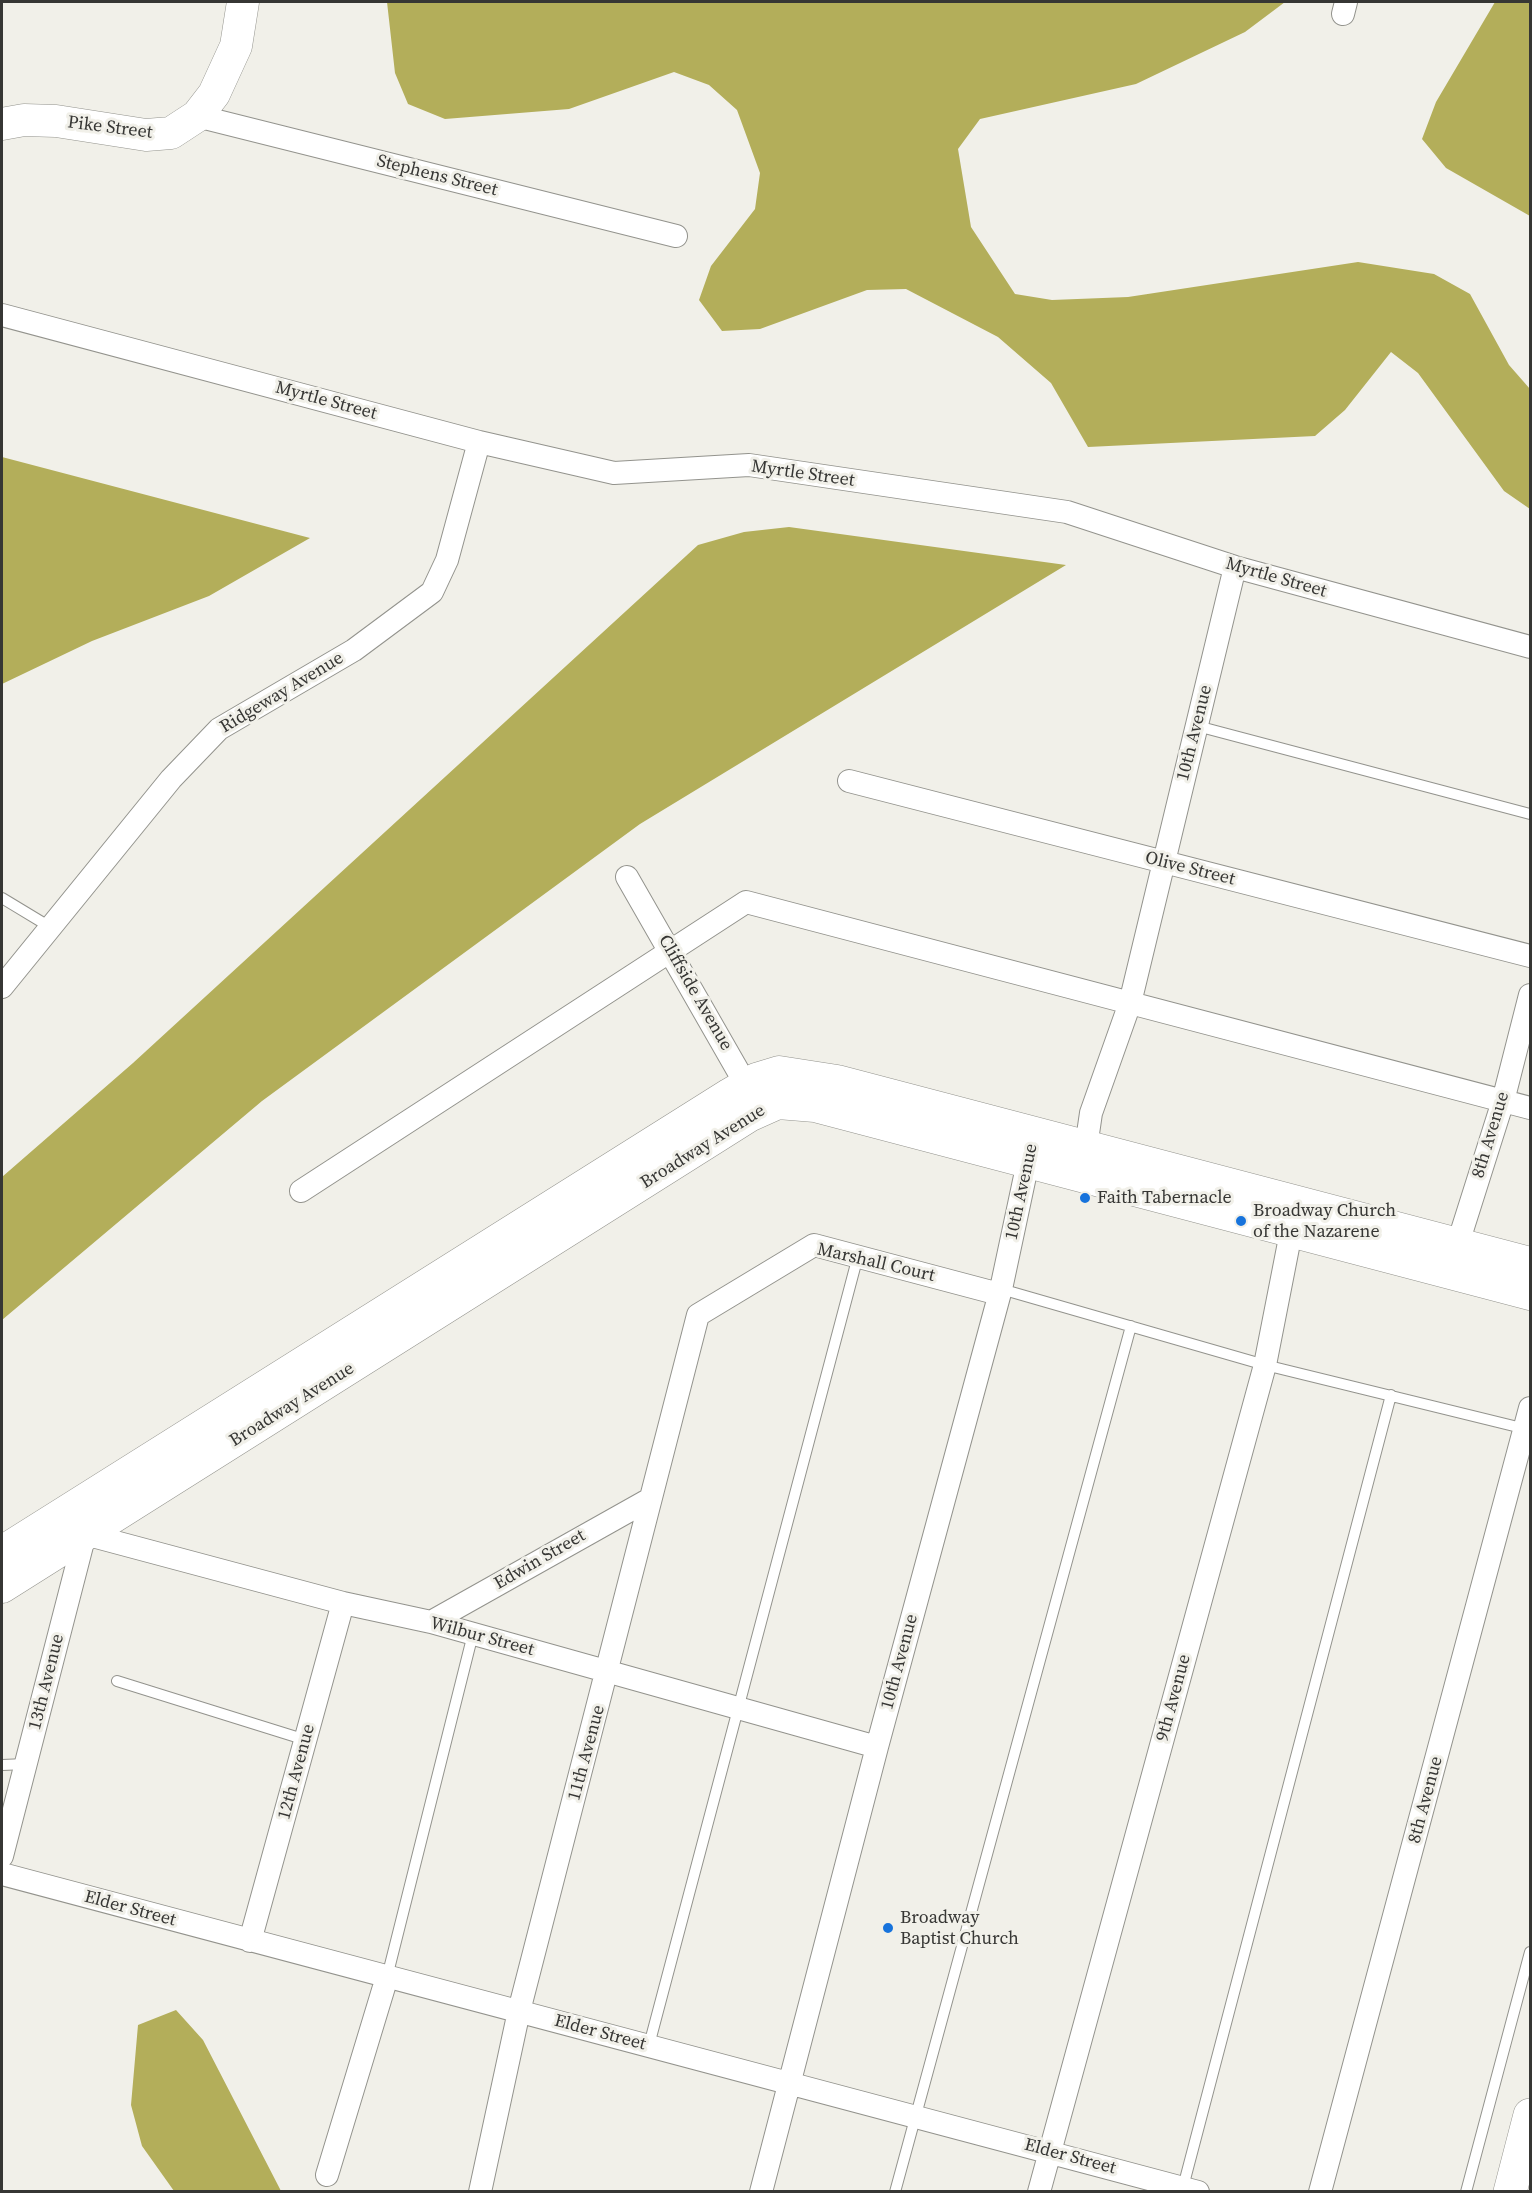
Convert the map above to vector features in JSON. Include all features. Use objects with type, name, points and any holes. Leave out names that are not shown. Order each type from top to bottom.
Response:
[{"type":"main road","name":"Pike Street","points":[[2,124],[24,120],[56,121],[146,135],[171,133],[197,116],[214,94],[236,46],[243,2]]},
{"type":"main road","name":"Broadway Avenue","points":[[2,1587],[78,1522],[753,1096],[807,1104],[1031,1147],[1453,1258],[1530,1294]]},
{"type":"main road","name":"Broadway Avenue","points":[[1453,1258],[1530,1263]]},
{"type":"main road","name":"Broadway Avenue","points":[[2,1552],[78,1522]]},
{"type":"main road","points":[[1510,2192],[1530,2115]]},
{"type":"street","name":"Stephens Street","points":[[197,116],[676,236]]},
{"type":"street","name":"Myrtle Street","points":[[2,315],[479,442],[614,472],[749,465],[1067,512],[1235,567],[1530,647]]},
{"type":"street","name":"Ridgeway Avenue","points":[[2,987],[171,778],[219,729],[354,650],[432,592],[447,560],[479,442]]},
{"type":"street","name":"10th Avenue","points":[[1084,1161],[1091,1113],[1130,1003],[1235,567]]},
{"type":"street","name":"Olive Street","points":[[849,782],[1530,956]]},
{"type":"street","name":"Cliffside Avenue","points":[[627,877],[753,1096]]},
{"type":"street","points":[[301,1191],[672,953],[747,902],[1530,1108]]},
{"type":"street","name":"8th Avenue","points":[[1453,1258],[1503,1101],[1530,995]]},
{"type":"street","name":"10th Avenue","points":[[761,2192],[877,1747],[1000,1291],[1031,1147]]},
{"type":"street","name":"9th Avenue","points":[[1039,2192],[1265,1365],[1294,1216]]},
{"type":"street","name":"Marshall Court","points":[[698,1315],[814,1245],[1000,1291]]},
{"type":"street","name":"11th Avenue","points":[[480,2192],[519,2011],[698,1315]]},
{"type":"street","name":"8th Avenue","points":[[1320,2192],[1527,1429]]},
{"type":"street","name":"Edwin Street","points":[[431,1622],[650,1498]]},
{"type":"street","name":"Wilbur Street","points":[[78,1522],[343,1603],[431,1622],[877,1747]]},
{"type":"street","name":"13th Avenue","points":[[2,1857],[26,1764],[78,1522]]},
{"type":"street","name":"12th Avenue","points":[[250,1941],[343,1603]]},
{"type":"street","name":"Elder Street","points":[[2,1874],[1187,2190]]},
{"type":"street","points":[[327,2175],[387,1977]]},
{"type":"lane","points":[[1197,726],[1530,814]]},
{"type":"lane","points":[[2,898],[50,927]]},
{"type":"lane","points":[[649,2046],[858,1256]]},
{"type":"lane","points":[[1000,1291],[1265,1365],[1527,1429]]},
{"type":"lane","points":[[895,2192],[913,2116],[1131,1326]]},
{"type":"lane","points":[[1187,2190],[1392,1395]]},
{"type":"lane","points":[[387,1977],[473,1634]]},
{"type":"lane","points":[[117,1681],[306,1740]]},
{"type":"lane","points":[[2,1766],[26,1764]]},
{"type":"lane","points":[[1466,2192],[1530,1952]]},
{"type":"shaded area","points":[[387,2],[1285,2],[1245,32],[1136,84],[980,119],[958,149],[971,227],[1015,294],[1052,300],[1128,297],[1358,262],[1434,274],[1470,294],[1509,365],[1530,389],[1530,509],[1504,491],[1418,373],[1391,352],[1345,410],[1315,436],[1088,447],[1051,383],[998,337],[906,289],[867,290],[760,329],[722,331],[699,300],[711,266],[755,209],[760,173],[737,110],[709,85],[674,72],[569,109],[445,119],[408,104],[395,73]]},
{"type":"shaded area","points":[[1495,2],[1530,2],[1530,216],[1446,168],[1422,139],[1436,102]]},
{"type":"shaded area","points":[[2,457],[310,538],[209,596],[92,641],[2,684]]},
{"type":"shaded area","points":[[789,527],[1066,565],[640,824],[262,1101],[2,1320],[2,1177],[133,1063],[698,545],[744,532]]},
{"type":"shaded area","points":[[176,2010],[203,2040],[281,2191],[174,2191],[142,2146],[131,2105],[138,2025]]},
{"type":"place","name":"Faith Tabernacle","points":[[1085,1198]]},
{"type":"place","name":"Broadway Church of the Nazarene","points":[[1241,1221]]},
{"type":"place","name":"Broadway Baptist Church","points":[[888,1928]]}]
